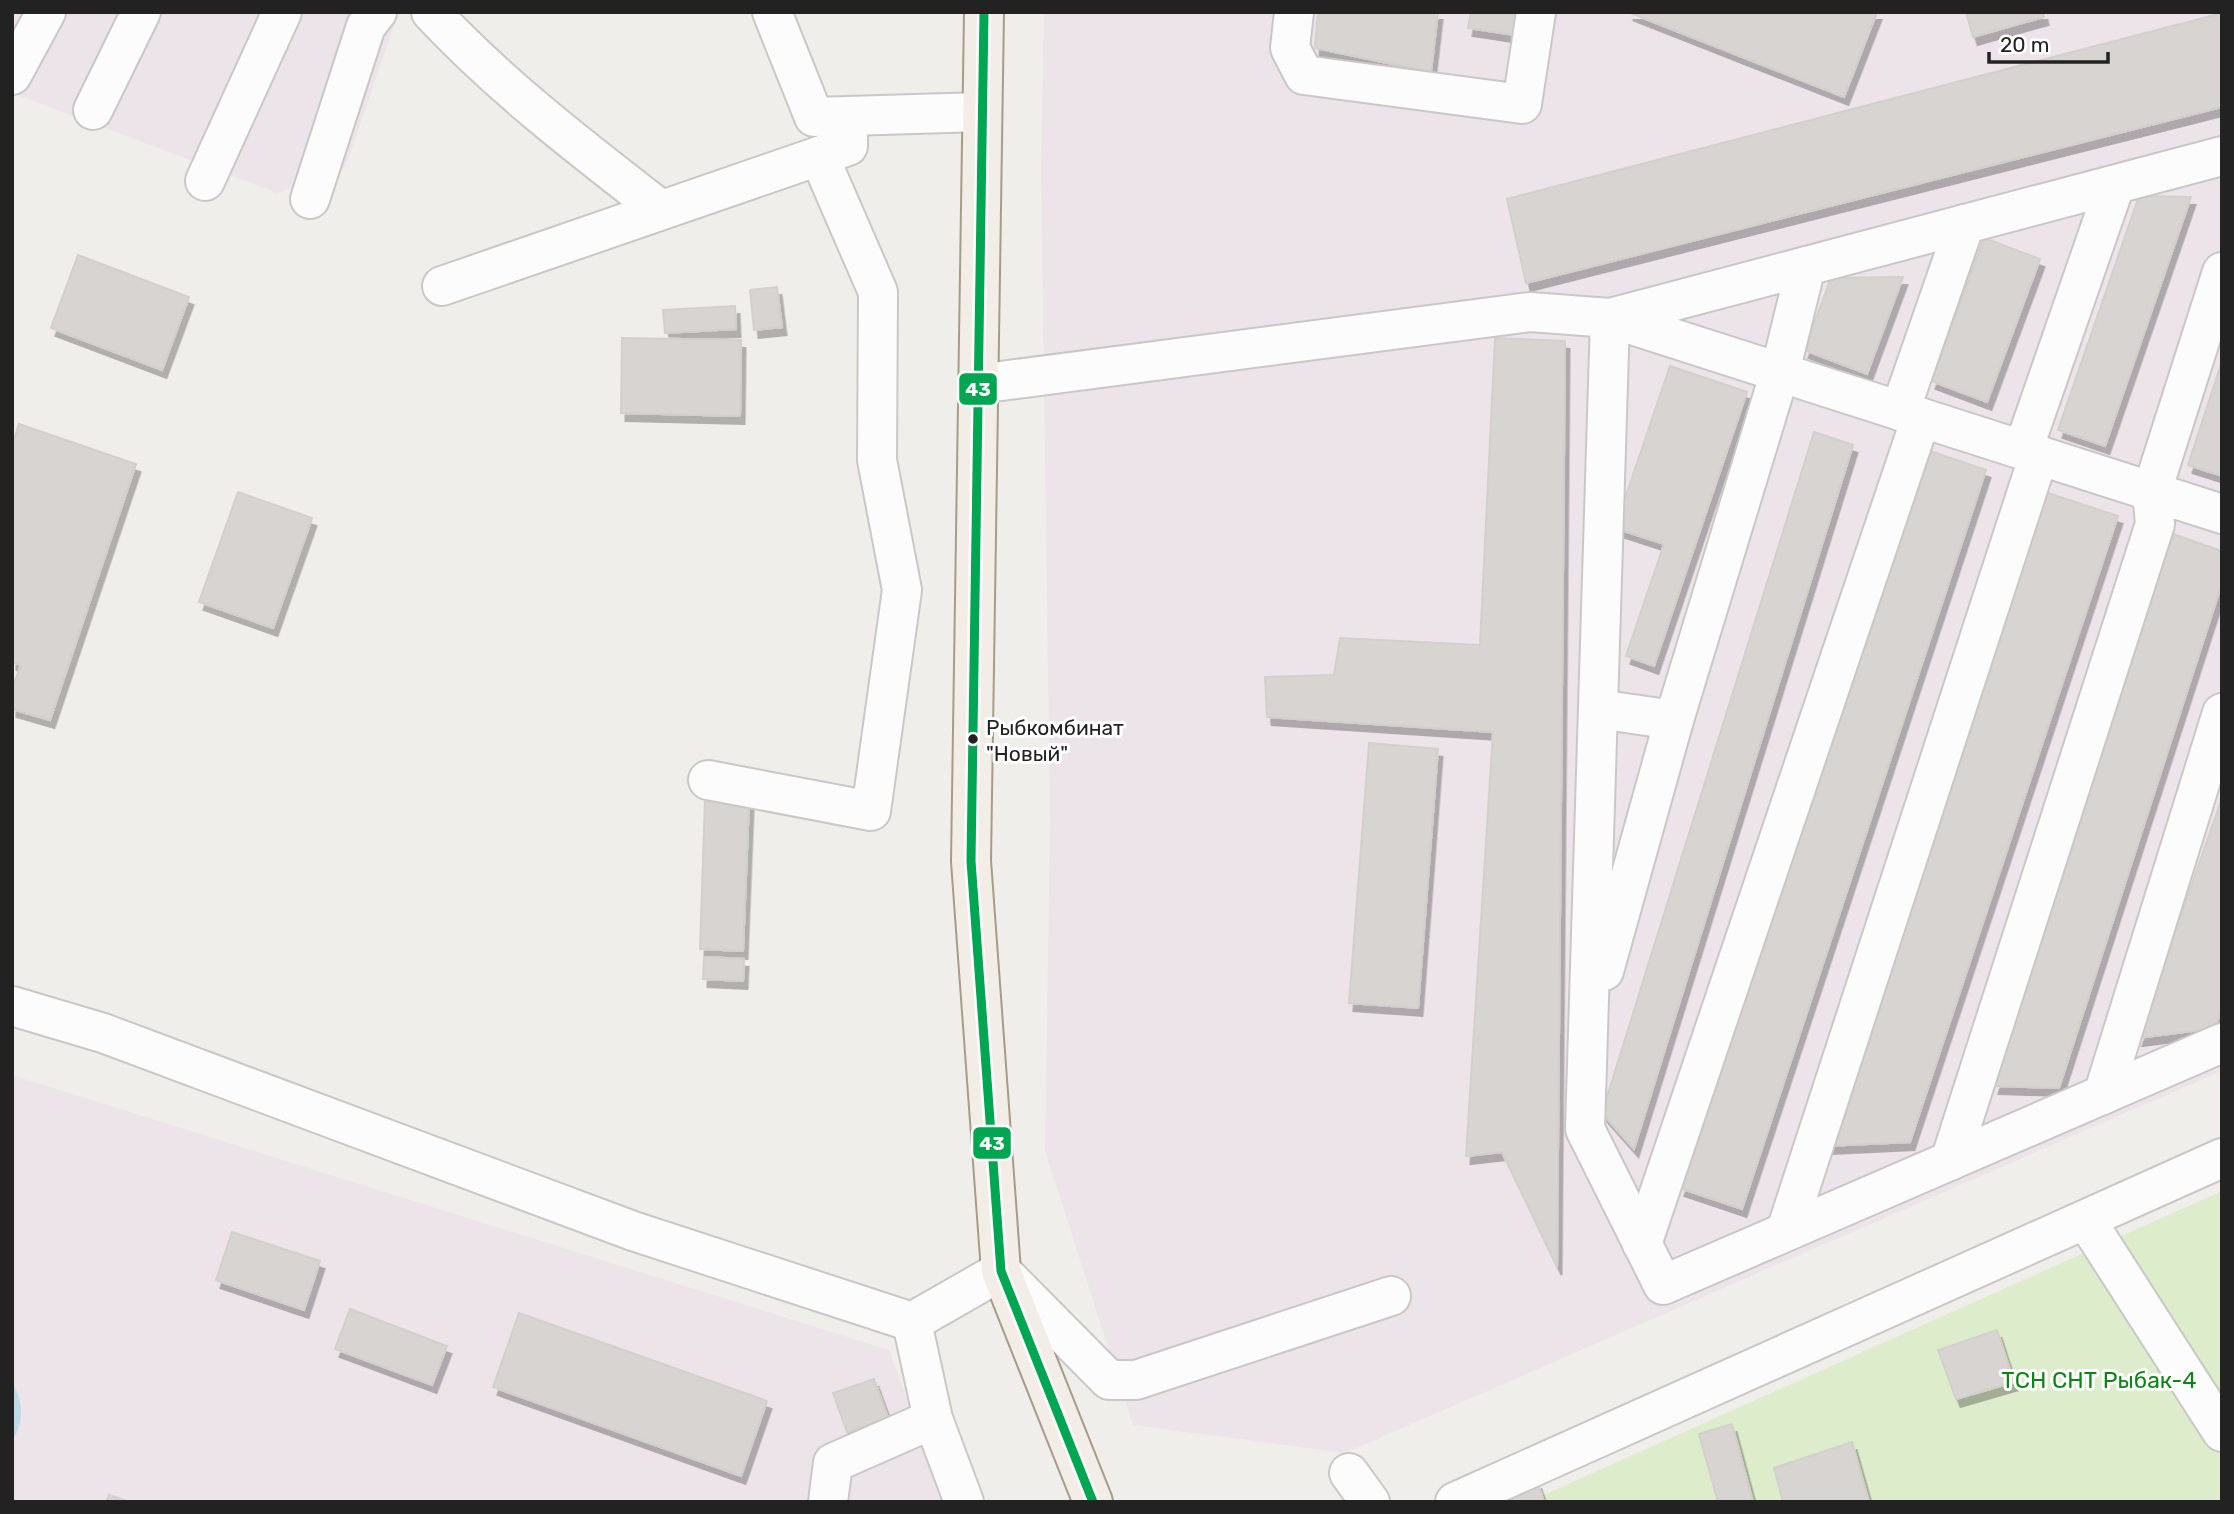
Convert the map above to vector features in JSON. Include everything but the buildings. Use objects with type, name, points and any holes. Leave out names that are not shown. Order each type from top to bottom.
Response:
[{"type":"main road","points":[[984,12],[971,861],[1001,1271],[1093,1502]]},
{"type":"street","points":[[12,75],[46,12]]},
{"type":"street","points":[[93,110],[141,12]]},
{"type":"street","points":[[205,181],[282,12]]},
{"type":"street","points":[[310,200],[366,26],[377,12]]},
{"type":"street","points":[[431,12],[461,44],[542,115],[661,211]]},
{"type":"street","points":[[772,12],[814,117],[982,112]]},
{"type":"street","points":[[1294,12],[1290,48],[1304,75],[1522,104],[1536,12]]},
{"type":"street","points":[[442,286],[848,146],[848,116]]},
{"type":"street","points":[[708,779],[872,811],[902,590],[877,460],[878,292],[819,156]]},
{"type":"street","points":[[1610,318],[2222,156]]},
{"type":"street","points":[[1786,1231],[2115,184]]},
{"type":"street","points":[[1642,1244],[1910,414],[1965,224]]},
{"type":"street","points":[[1588,1028],[1674,720],[1780,372],[1806,266]]},
{"type":"street","points":[[1950,1161],[2155,524],[2152,491],[2222,272]]},
{"type":"street","points":[[978,384],[1530,312],[1610,318],[2222,513]]},
{"type":"street","points":[[1610,318],[1585,1129],[1663,1284],[2222,1043]]},
{"type":"street","points":[[1598,709],[1674,720]]},
{"type":"street","points":[[2103,1095],[2222,713]]},
{"type":"street","points":[[12,1006],[103,1032],[633,1231],[912,1322],[1001,1271],[1109,1380],[1136,1380],[1391,1296]]},
{"type":"street","points":[[1455,1502],[2222,1157]]},
{"type":"street","points":[[2086,1220],[2222,1432]]},
{"type":"street","points":[[912,1322],[933,1419],[964,1502]]},
{"type":"street","points":[[828,1502],[833,1463],[933,1419]]},
{"type":"street","points":[[1354,1502],[1349,1472],[1370,1502]]},
{"type":"shaded area","points":[[12,12],[399,12],[345,168],[277,193],[12,93]]},
{"type":"shaded area","points":[[1044,12],[2222,12],[2222,1071],[1345,1453],[1133,1425],[1045,1151],[1050,822],[1041,167]]},
{"type":"shaded area","points":[[12,1075],[889,1350],[944,1502],[12,1502]]},
{"type":"green space","name":"ТСН СНТ Рыбак-4","points":[[2222,1191],[2222,1502],[1528,1502]]},
{"type":"water","points":[[12,1383],[20,1404],[21,1419],[12,1440]]},
{"type":"transit line","name":"43","points":[[984,12],[971,861],[1001,1271],[1093,1502]]},
{"type":"place","name":"Рыбкомбинат \"Новый\"","points":[[973,739]]}]
